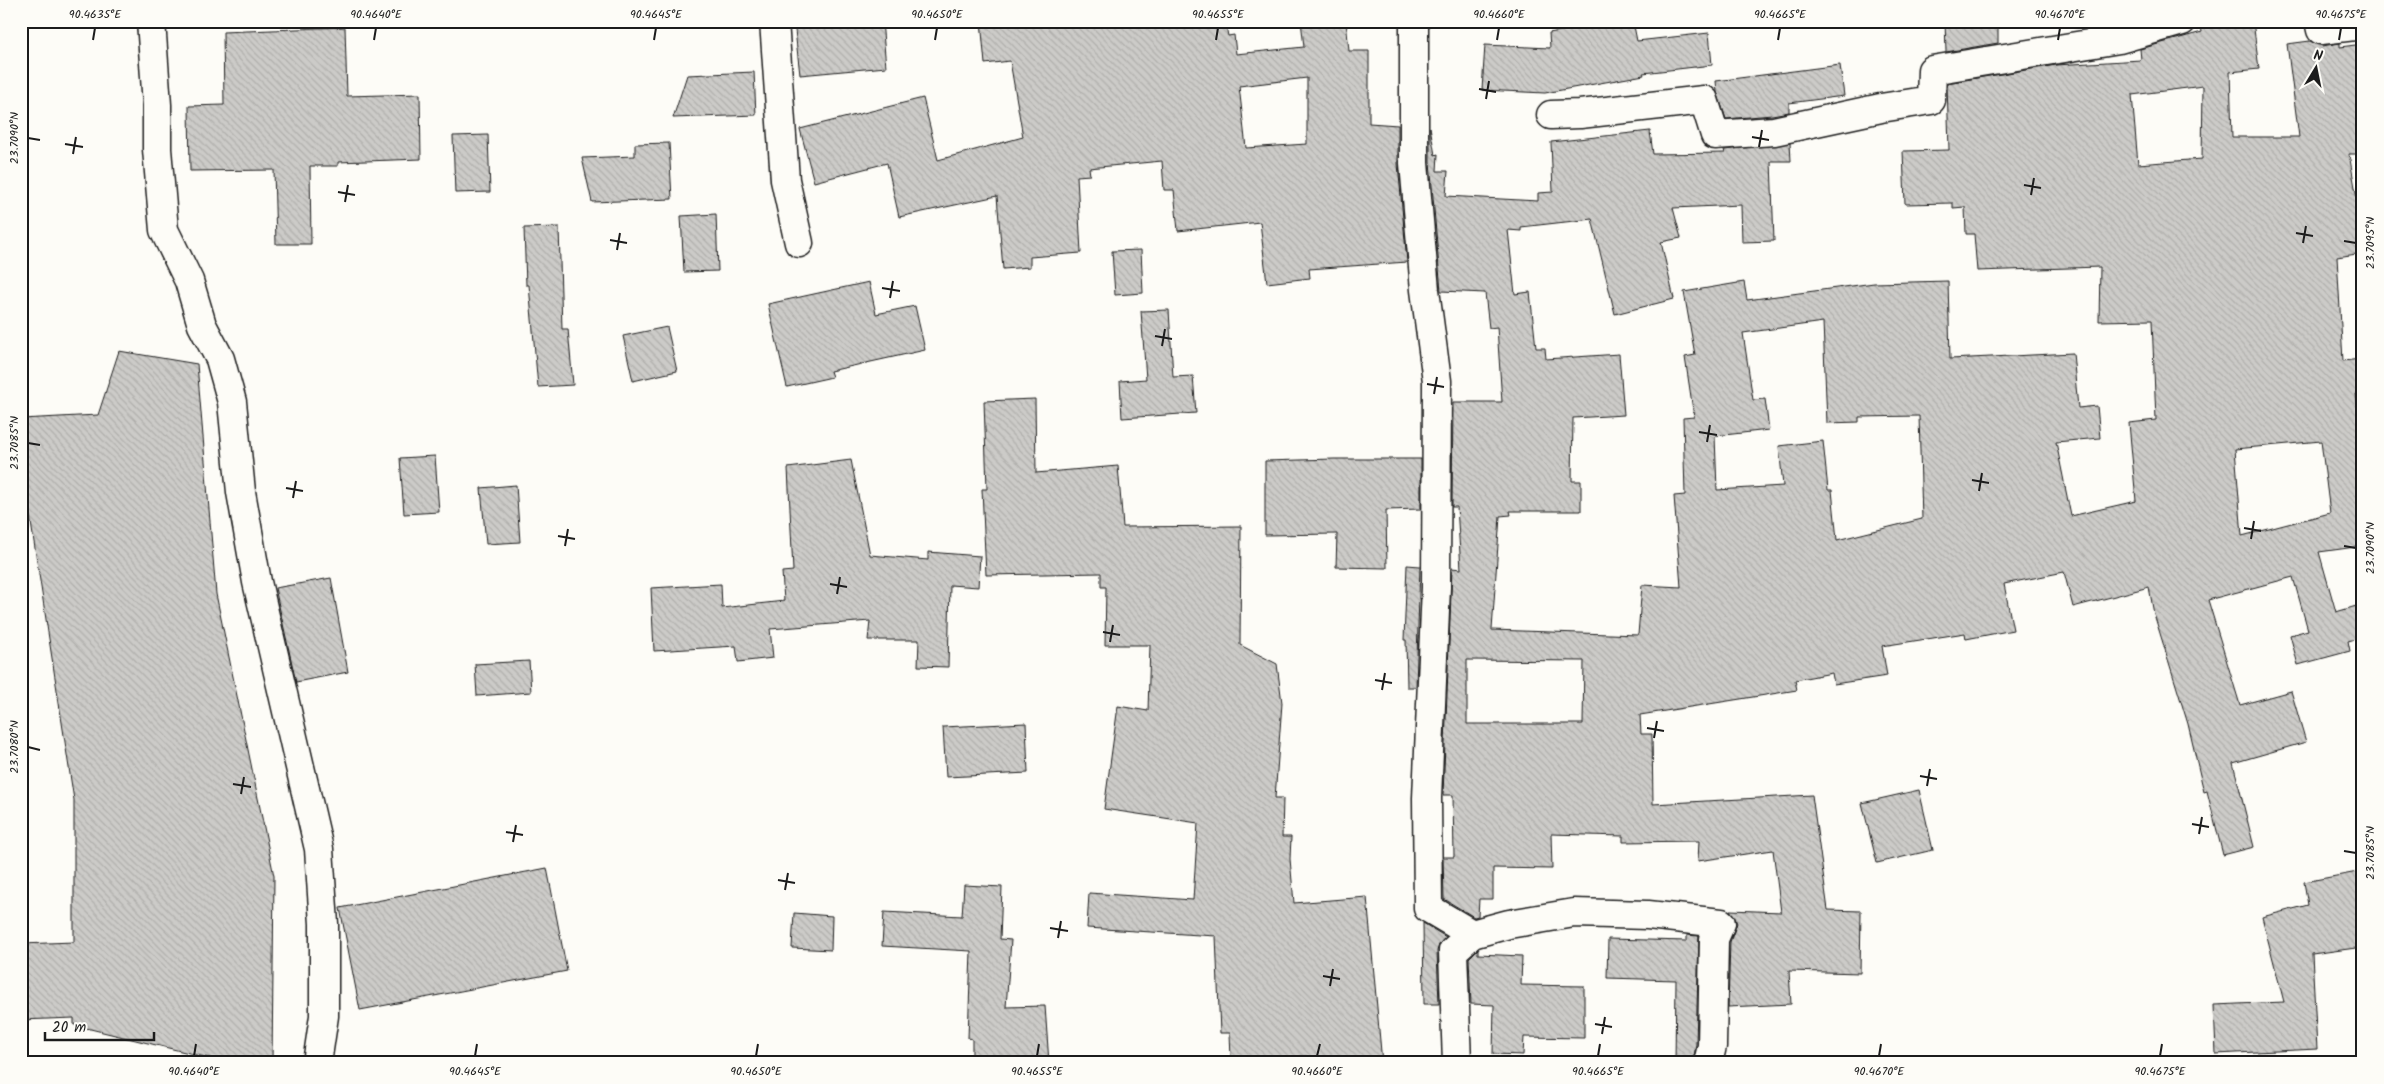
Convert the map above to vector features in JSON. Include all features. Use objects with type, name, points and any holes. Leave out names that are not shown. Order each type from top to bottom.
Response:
[{"type":"street","points":[[151,21],[157,105],[156,149],[164,230],[189,281],[202,325],[220,359],[232,402],[242,492],[256,582],[319,850],[324,924],[324,1016],[317,1063]]},
{"type":"street","points":[[774,21],[785,180],[799,243]]},
{"type":"street","points":[[1414,21],[1414,163],[1424,290],[1436,381],[1436,587],[1427,798],[1428,908],[1472,934]]},
{"type":"street","points":[[1551,115],[1580,114],[1704,100],[1715,135],[1774,131],[1881,108],[1931,100],[1932,70],[2118,39],[2182,21]]},
{"type":"street","points":[[2320,21],[2321,30],[2363,25]]},
{"type":"street","points":[[1457,1063],[1453,951],[1472,934],[1509,924],[1574,913],[1648,916],[1721,923],[1714,939],[1712,1046],[1708,1063]]},
{"type":"building","points":[[794,21],[882,21],[886,67],[800,75]]},
{"type":"building","points":[[981,21],[1225,21],[1228,36],[1234,35],[1236,54],[1304,47],[1301,21],[1346,21],[1349,51],[1369,51],[1369,123],[1398,125],[1398,164],[1407,262],[1309,269],[1310,278],[1267,283],[1260,222],[1178,231],[1174,190],[1164,190],[1162,161],[1089,168],[1090,175],[1077,176],[1081,253],[1030,257],[1030,267],[1003,269],[997,196],[899,217],[887,163],[814,182],[800,129],[923,98],[938,160],[1023,137],[1010,61],[985,64]],"holes":[[[1307,78],[1307,144],[1246,148],[1239,86]]]},
{"type":"building","points":[[1619,21],[1633,21],[1637,41],[1709,33],[1712,65],[1643,73],[1644,75],[1545,93],[1482,90],[1485,45],[1550,48],[1549,33]]},
{"type":"building","points":[[1945,21],[1998,21],[1998,43],[1946,52]]},
{"type":"building","points":[[2200,21],[2253,21],[2259,69],[2230,72],[2232,137],[2299,137],[2287,44],[2310,41],[2322,46],[2340,43],[2340,47],[2363,44],[2363,99],[2357,100],[2361,154],[2349,154],[2363,232],[2363,253],[2337,257],[2343,361],[2361,359],[2363,378],[2363,394],[2356,394],[2363,451],[2363,546],[2319,552],[2336,612],[2363,604],[2363,637],[2348,641],[2350,651],[2298,665],[2290,635],[2308,630],[2293,577],[2208,600],[2240,705],[2291,691],[2306,742],[2233,763],[2254,847],[2223,855],[2207,791],[2204,792],[2188,724],[2154,614],[2149,587],[2073,607],[2064,572],[2004,584],[2013,630],[1966,639],[1965,633],[1882,646],[1887,676],[1834,684],[1832,673],[1795,680],[1797,690],[1640,715],[1641,734],[1652,734],[1653,804],[1812,795],[1828,910],[1861,911],[1860,973],[1789,971],[1791,1004],[1728,1007],[1730,942],[1737,923],[1730,910],[1781,912],[1773,850],[1698,861],[1699,841],[1623,842],[1623,836],[1551,834],[1552,869],[1493,868],[1493,899],[1479,899],[1478,916],[1474,917],[1444,899],[1443,857],[1454,857],[1453,795],[1443,795],[1452,568],[1461,569],[1457,507],[1452,507],[1453,402],[1502,402],[1497,327],[1489,328],[1485,293],[1441,291],[1430,162],[1430,127],[1435,155],[1438,154],[1437,171],[1448,171],[1446,196],[1538,201],[1538,193],[1553,192],[1551,142],[1650,131],[1653,154],[1725,153],[1724,150],[1790,143],[1791,161],[1771,161],[1774,241],[1742,242],[1741,205],[1673,208],[1681,238],[1661,242],[1674,299],[1615,314],[1592,219],[1521,227],[1521,231],[1508,230],[1515,294],[1530,292],[1536,348],[1545,348],[1546,359],[1619,354],[1624,415],[1573,418],[1572,481],[1581,481],[1581,511],[1510,511],[1511,515],[1500,516],[1492,630],[1638,635],[1642,585],[1681,587],[1674,496],[1685,495],[1683,418],[1694,417],[1685,357],[1695,355],[1684,292],[1744,282],[1747,300],[1874,283],[1948,281],[1950,359],[2073,353],[2078,408],[2097,406],[2100,438],[2056,442],[2071,516],[2136,501],[2129,423],[2156,420],[2152,320],[2099,321],[2100,267],[1977,271],[1974,234],[1966,234],[1965,207],[1953,208],[1953,203],[1905,204],[1903,151],[1949,150],[1947,83],[2056,65],[2141,60],[2140,49],[2202,32]],"holes":[[[2203,86],[2202,159],[2138,164],[2132,95]],[[1823,322],[1827,423],[1859,422],[1859,417],[1919,416],[1922,519],[1837,540],[1832,490],[1828,490],[1823,441],[1779,446],[1783,486],[1717,490],[1715,436],[1769,430],[1765,399],[1753,400],[1743,333]],[[2321,441],[2330,513],[2242,536],[2235,449]],[[1467,660],[1584,661],[1583,724],[1467,724]]]},
{"type":"building","points":[[345,27],[347,96],[420,94],[421,159],[338,162],[338,166],[310,166],[311,244],[276,244],[274,170],[190,171],[189,106],[224,105],[223,32]]},
{"type":"building","points":[[1840,65],[1844,96],[1789,103],[1789,112],[1726,119],[1717,92],[1716,81]]},
{"type":"building","points":[[754,72],[756,115],[673,118],[687,75]]},
{"type":"building","points":[[488,135],[490,192],[455,193],[453,136]]},
{"type":"building","points":[[669,143],[672,199],[592,202],[582,158],[635,156],[635,144]]},
{"type":"building","points":[[716,214],[718,271],[684,272],[681,216]]},
{"type":"building","points":[[559,227],[562,329],[568,329],[573,385],[538,387],[529,285],[526,285],[524,228]]},
{"type":"building","points":[[1141,250],[1143,293],[1115,295],[1112,251]]},
{"type":"building","points":[[869,282],[876,314],[915,306],[925,350],[830,371],[832,377],[787,387],[768,304]]},
{"type":"building","points":[[1169,310],[1173,377],[1193,376],[1196,413],[1122,418],[1120,381],[1146,379],[1141,311]]},
{"type":"building","points":[[667,327],[677,371],[633,381],[623,336]]},
{"type":"building","points":[[119,351],[197,364],[216,594],[274,876],[272,1063],[230,1063],[74,1025],[74,1018],[21,1020],[21,944],[74,942],[74,800],[21,458],[21,419],[98,415]]},
{"type":"building","points":[[1035,399],[1036,473],[1118,466],[1123,527],[1241,526],[1240,645],[1277,664],[1282,703],[1275,798],[1283,798],[1282,837],[1291,837],[1290,859],[1294,903],[1367,897],[1382,1063],[1307,1063],[1307,1056],[1231,1060],[1230,1033],[1220,1033],[1216,936],[1087,928],[1089,893],[1193,900],[1198,823],[1104,809],[1118,706],[1148,711],[1150,645],[1105,645],[1106,587],[1101,587],[1101,573],[986,575],[982,489],[987,489],[984,401]]},
{"type":"building","points":[[435,456],[439,512],[404,514],[400,458]]},
{"type":"building","points":[[1421,459],[1421,509],[1386,510],[1387,568],[1336,567],[1337,534],[1265,535],[1265,461]]},
{"type":"building","points":[[851,460],[870,555],[928,560],[928,552],[980,556],[978,587],[950,585],[948,667],[918,666],[919,640],[868,640],[870,621],[770,629],[773,658],[738,662],[736,646],[654,651],[651,588],[721,584],[722,608],[784,601],[782,572],[793,571],[788,468]]},
{"type":"building","points":[[516,485],[520,542],[486,544],[481,488]]},
{"type":"building","points":[[1407,565],[1420,566],[1416,687],[1407,687],[1406,640],[1404,640]]},
{"type":"building","points":[[331,578],[348,672],[296,682],[275,588]]},
{"type":"building","points":[[529,661],[531,692],[477,696],[475,664]]},
{"type":"building","points":[[1026,723],[1028,773],[946,777],[943,727]]},
{"type":"building","points":[[1919,790],[1933,850],[1877,863],[1862,803]]},
{"type":"building","points":[[547,868],[567,971],[360,1010],[340,908]]},
{"type":"building","points":[[2363,871],[2363,947],[2312,954],[2317,1049],[2216,1054],[2214,1005],[2284,1002],[2262,917],[2308,905],[2304,882]]},
{"type":"building","points":[[964,885],[1002,887],[1000,939],[1011,940],[1006,1007],[1045,1006],[1049,1063],[972,1063],[972,1039],[968,1038],[971,951],[882,946],[884,912],[962,916]]},
{"type":"building","points":[[794,913],[832,916],[831,950],[792,948]]},
{"type":"building","points":[[1423,923],[1446,937],[1439,945],[1437,951],[1439,1004],[1424,1004]]},
{"type":"building","points":[[1687,935],[1699,936],[1696,1044],[1693,1063],[1675,1063],[1676,980],[1607,978],[1608,939],[1687,941]]},
{"type":"building","points":[[1478,949],[1478,954],[1522,956],[1521,985],[1584,986],[1584,1038],[1524,1037],[1523,1055],[1493,1054],[1494,1005],[1471,1004],[1469,958]]}]
